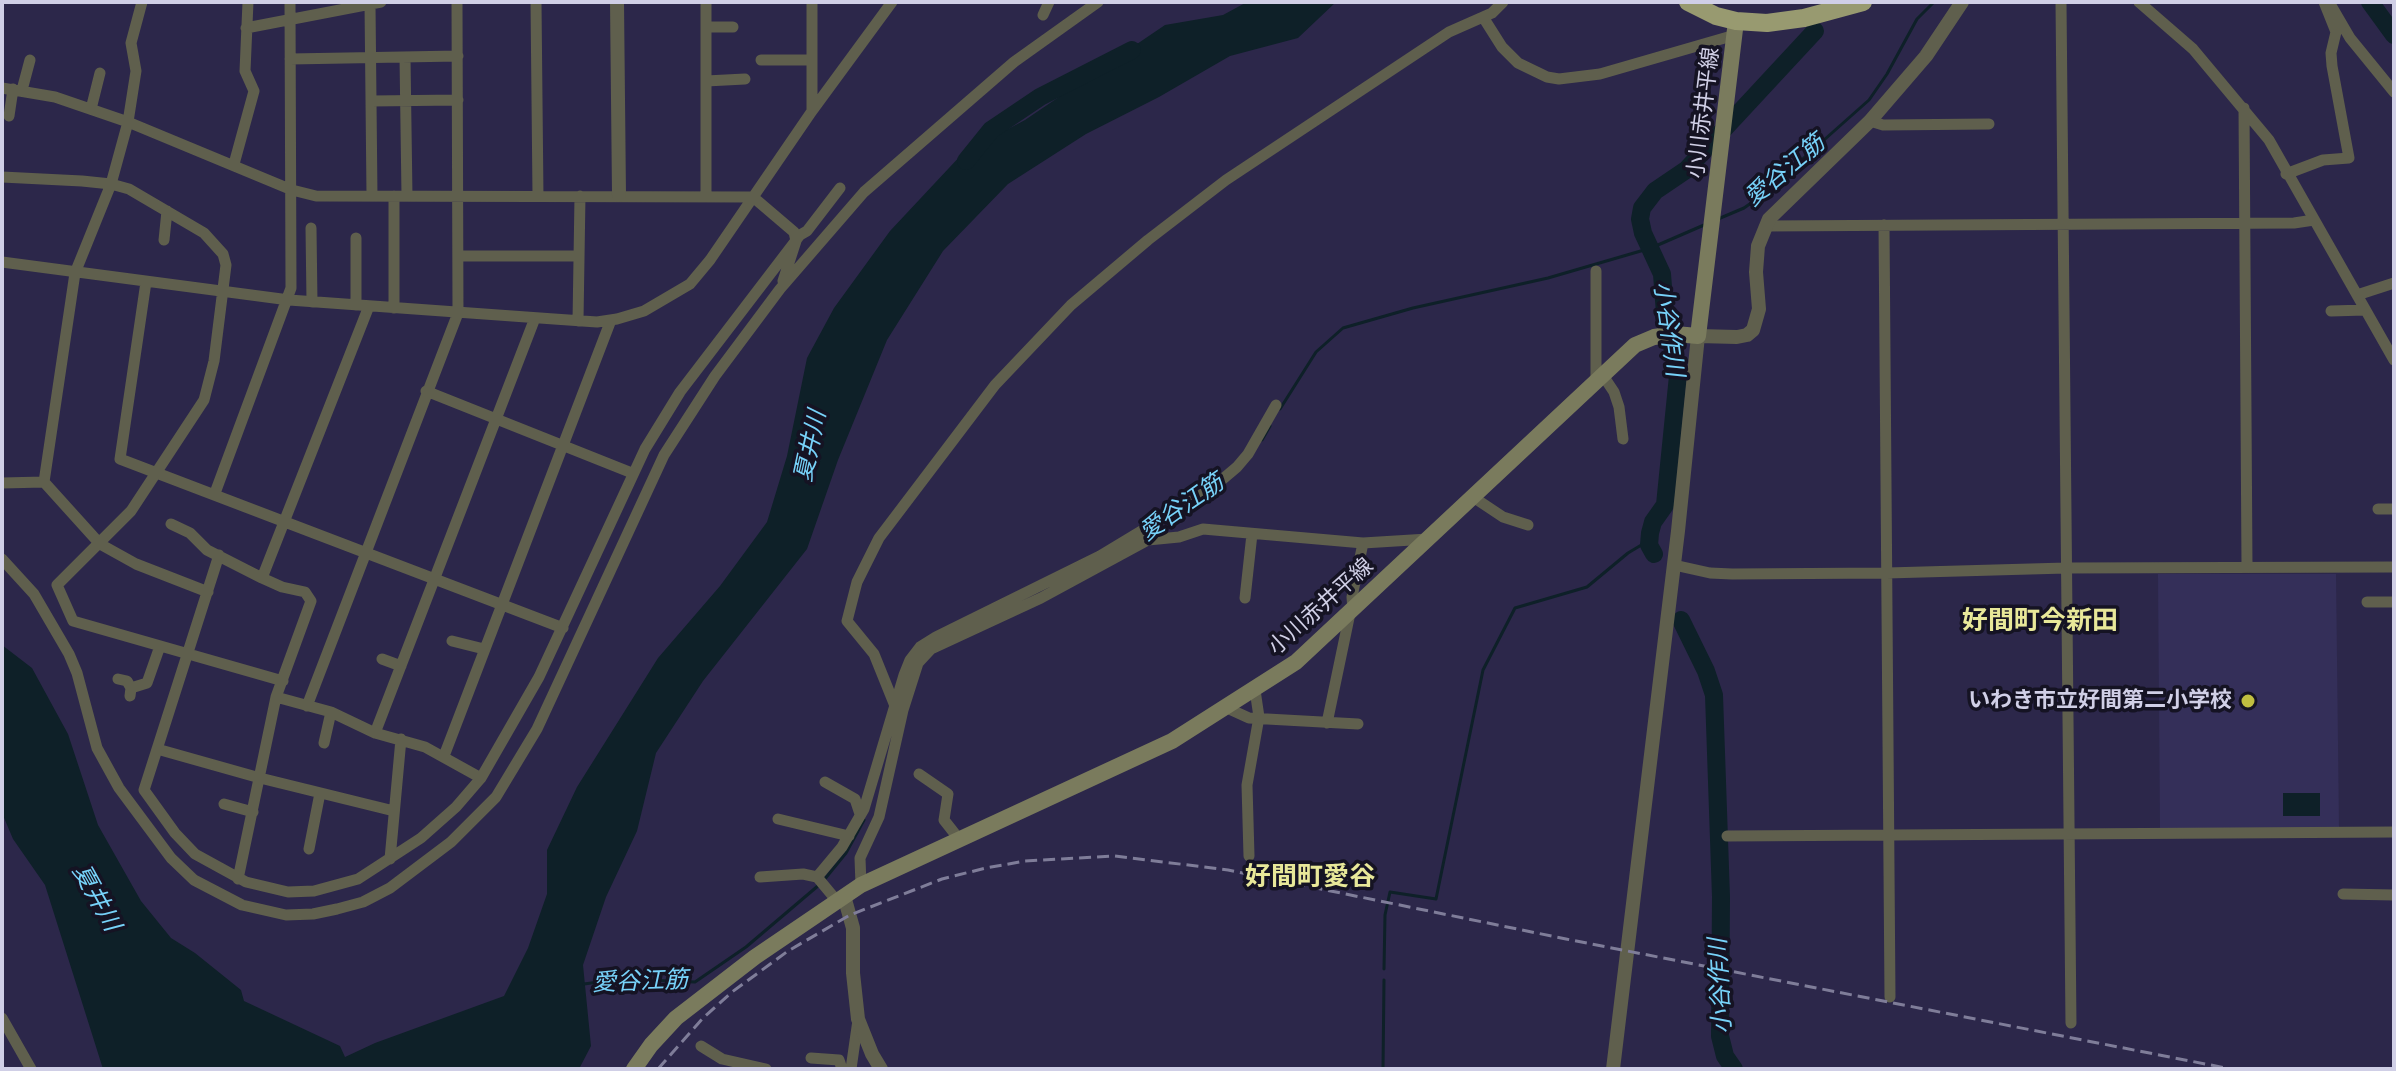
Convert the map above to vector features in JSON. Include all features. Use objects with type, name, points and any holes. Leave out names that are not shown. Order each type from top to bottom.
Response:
[{"type":"highway","points":[[1688,2],[1736,28],[1777,23],[1828,8],[1863,2]]},
{"type":"main road","name":"小川赤井平線","points":[[634,1069],[676,1018],[755,957],[861,885],[1172,741],[1296,662],[1635,345],[1669,335],[1698,336],[1736,28]]},
{"type":"street","points":[[44,482],[75,273],[111,184],[128,122],[136,71],[131,43],[142,2]]},
{"type":"street","points":[[234,164],[254,91],[245,71],[248,2]]},
{"type":"street","points":[[215,493],[291,288],[290,2]]},
{"type":"street","points":[[307,706],[458,313],[457,2]]},
{"type":"street","points":[[536,2],[538,196]]},
{"type":"street","points":[[617,2],[619,195]]},
{"type":"street","points":[[706,2],[706,195]]},
{"type":"street","points":[[812,2],[812,111]]},
{"type":"street","points":[[2,264],[223,293],[458,313],[578,321],[611,320],[644,311],[690,284],[710,260],[812,111],[892,2]]},
{"type":"street","points":[[1043,15],[1049,2]]},
{"type":"street","points":[[2,559],[34,594],[55,627],[77,673],[100,754],[119,788],[171,858],[194,880],[242,905],[286,915],[313,914],[363,902],[390,888],[451,842],[496,797],[537,729],[664,455],[715,376],[783,286],[864,192],[1014,62],[1098,2]]},
{"type":"street","points":[[895,706],[874,654],[848,623],[857,582],[879,538],[995,385],[1071,305],[1203,197],[1449,32],[1492,13],[1503,2]]},
{"type":"street","points":[[1613,1069],[1674,565],[1698,336],[1737,337],[1753,330],[1759,309],[1756,261],[1765,226],[1774,212],[1870,121],[1926,56],[1962,2]]},
{"type":"street","points":[[2061,2],[2071,1023]]},
{"type":"street","points":[[2139,2],[2193,49],[2269,140],[2394,360]]},
{"type":"street","points":[[2286,174],[2323,160],[2349,158],[2332,66],[2331,53],[2336,32],[2327,2]]},
{"type":"street","points":[[2327,2],[2350,38],[2394,92]]},
{"type":"street","points":[[246,28],[376,3],[371,60],[372,196]]},
{"type":"street","points":[[1483,17],[1502,47],[1518,63],[1547,77],[1559,79],[1600,74],[1736,28]]},
{"type":"street","points":[[706,27],[733,27]]},
{"type":"street","points":[[290,59],[371,60],[458,56]]},
{"type":"street","points":[[394,308],[406,101],[405,57]]},
{"type":"street","points":[[9,116],[12,89],[30,60]]},
{"type":"street","points":[[761,60],[812,60]]},
{"type":"street","points":[[91,109],[100,73]]},
{"type":"street","points":[[706,81],[745,79]]},
{"type":"street","points":[[12,89],[128,122],[292,190],[316,196],[753,197],[791,227],[796,241],[783,286]]},
{"type":"street","points":[[371,101],[458,100]]},
{"type":"street","points":[[2244,108],[2247,567]]},
{"type":"street","points":[[1870,121],[1883,125],[1989,124]]},
{"type":"street","points":[[2,177],[111,184],[129,189],[204,233],[223,254],[226,265],[223,293],[214,361],[204,400],[131,511],[57,585],[73,621],[283,681]]},
{"type":"street","points":[[219,555],[144,790],[175,833],[195,854],[238,879],[288,892],[314,891],[358,879],[438,823],[481,778],[539,677],[632,473],[680,392],[840,188]]},
{"type":"street","points":[[578,321],[580,196]]},
{"type":"street","points":[[164,240],[167,211]]},
{"type":"street","points":[[1765,226],[2294,223],[2314,220]]},
{"type":"street","points":[[1884,225],[1890,997]]},
{"type":"street","points":[[311,228],[312,302]]},
{"type":"street","points":[[356,238],[356,305]]},
{"type":"street","points":[[458,256],[579,256]]},
{"type":"street","points":[[1596,271],[1599,377],[1614,392],[1623,439]]},
{"type":"street","points":[[146,282],[120,459],[563,628]]},
{"type":"street","points":[[2357,295],[2394,283]]},
{"type":"street","points":[[262,578],[369,306]]},
{"type":"street","points":[[2331,311],[2365,310]]},
{"type":"street","points":[[375,733],[535,318]]},
{"type":"street","points":[[444,756],[611,320]]},
{"type":"street","points":[[426,391],[632,473]]},
{"type":"street","points":[[817,877],[849,836],[860,814],[910,660],[920,647],[1100,556],[1211,489],[1248,454],[1276,405]]},
{"type":"street","points":[[2,483],[44,482],[100,544],[136,564],[208,592]]},
{"type":"street","points":[[1473,497],[1503,517],[1528,525]]},
{"type":"street","points":[[2378,509],[2394,509]]},
{"type":"street","points":[[171,524],[190,533],[199,545],[262,578],[305,592],[311,601],[276,697],[238,879]]},
{"type":"street","points":[[861,885],[861,852],[879,817],[903,710],[918,663],[927,653],[1076,580],[1142,542],[1179,537],[1203,529],[1363,543],[1429,539]]},
{"type":"street","points":[[1245,598],[1252,534]]},
{"type":"street","points":[[1327,723],[1352,612],[1363,543]]},
{"type":"street","points":[[1674,565],[1715,574],[2394,567]]},
{"type":"street","points":[[2367,602],[2394,602]]},
{"type":"street","points":[[452,641],[484,649]]},
{"type":"street","points":[[118,679],[127,681],[131,692],[147,683],[160,646]]},
{"type":"street","points":[[382,659],[401,666]]},
{"type":"street","points":[[1249,856],[1247,785],[1259,717],[1255,690]]},
{"type":"street","points":[[276,697],[331,712],[375,733],[401,739],[444,756],[481,778]]},
{"type":"street","points":[[1227,708],[1249,718],[1358,724]]},
{"type":"street","points":[[324,743],[331,712]]},
{"type":"street","points":[[390,859],[401,739]]},
{"type":"street","points":[[157,749],[394,811]]},
{"type":"street","points":[[919,774],[948,794],[944,820],[959,839]]},
{"type":"street","points":[[825,782],[855,799],[860,814]]},
{"type":"street","points":[[309,849],[320,793]]},
{"type":"street","points":[[224,804],[253,812]]},
{"type":"street","points":[[778,819],[849,836]]},
{"type":"street","points":[[1727,836],[2394,832]]},
{"type":"street","points":[[760,877],[803,874],[817,877],[840,898],[853,928],[853,973],[858,1019],[851,1069]]},
{"type":"street","points":[[2343,894],[2394,895]]},
{"type":"street","points":[[2,1018],[31,1069]]},
{"type":"street","points":[[858,1019],[881,1069]]},
{"type":"street","points":[[701,1046],[722,1059],[761,1069]]},
{"type":"street","points":[[811,1058],[839,1060],[842,1069]]},
{"type":"shaded area","name":"いわき市立好間第二小学校","points":[[2158,574],[2336,574],[2339,828],[2160,831]]},
{"type":"water","points":[[1247,2],[1336,2],[1298,38],[1230,56],[1086,134],[1008,184],[943,251],[887,340],[838,460],[807,549],[703,681],[656,753],[637,831],[606,897],[583,965],[591,1046],[579,1069],[103,1069],[45,885],[13,839],[2,813],[2,645],[32,668],[68,734],[98,825],[141,901],[171,938],[241,990],[244,1001],[340,1046],[345,1057],[504,996],[528,948],[547,894],[547,850],[577,787],[658,658],[720,586],[767,522],[787,456],[807,358],[834,308],[890,231],[963,153],[1025,120],[1165,25],[1223,15]]},
{"type":"water","points":[[2283,793],[2320,793],[2320,816],[2283,816]]},
{"type":"waterway","name":"愛谷江筋","points":[[1718,219],[1744,208],[1761,196],[1869,100],[1917,19],[1934,2]]},
{"type":"waterway","points":[[2370,2],[2394,35]]},
{"type":"waterway","name":"小谷作川","points":[[1654,554],[1649,545],[1650,533],[1653,522],[1665,505],[1678,376],[1665,313],[1662,274],[1643,233],[1640,219],[1642,208],[1655,191],[1686,170],[1815,31]]},
{"type":"waterway","name":"夏井川","points":[[966,161],[991,130],[1040,97],[1132,50]]},
{"type":"waterway","name":"愛谷江筋","points":[[1280,409],[1316,352],[1343,328],[1413,308],[1548,278],[1651,248],[1704,225]]},
{"type":"waterway","name":"愛谷江筋","points":[[1262,440],[1270,426]]},
{"type":"waterway","points":[[1384,969],[1385,915],[1390,892],[1436,899],[1483,670],[1515,608],[1587,587],[1628,553],[1643,544],[1649,545]]},
{"type":"waterway","name":"小谷作川","points":[[1681,620],[1714,695],[1721,897],[1720,1036],[1725,1056],[1734,1069]]},
{"type":"waterway","name":"愛谷江筋","points":[[824,880],[846,853],[864,820]]},
{"type":"waterway","name":"愛谷江筋","points":[[584,984],[620,979],[695,982],[746,947],[819,885]]},
{"type":"waterway","points":[[1383,1069],[1384,980]]},
{"type":"railway","points":[[658,1069],[703,1018],[732,992],[788,951],[850,915],[942,879],[986,868],[1025,861],[1115,856],[1228,870],[2231,1069]]},
{"type":"place","name":"いわき市立好間第二小学校","points":[[2248,701]]},
{"type":"district","name":"好間町今新田","points":[[2040,622]]},
{"type":"district","name":"好間町愛谷","points":[[1310,878]]}]
